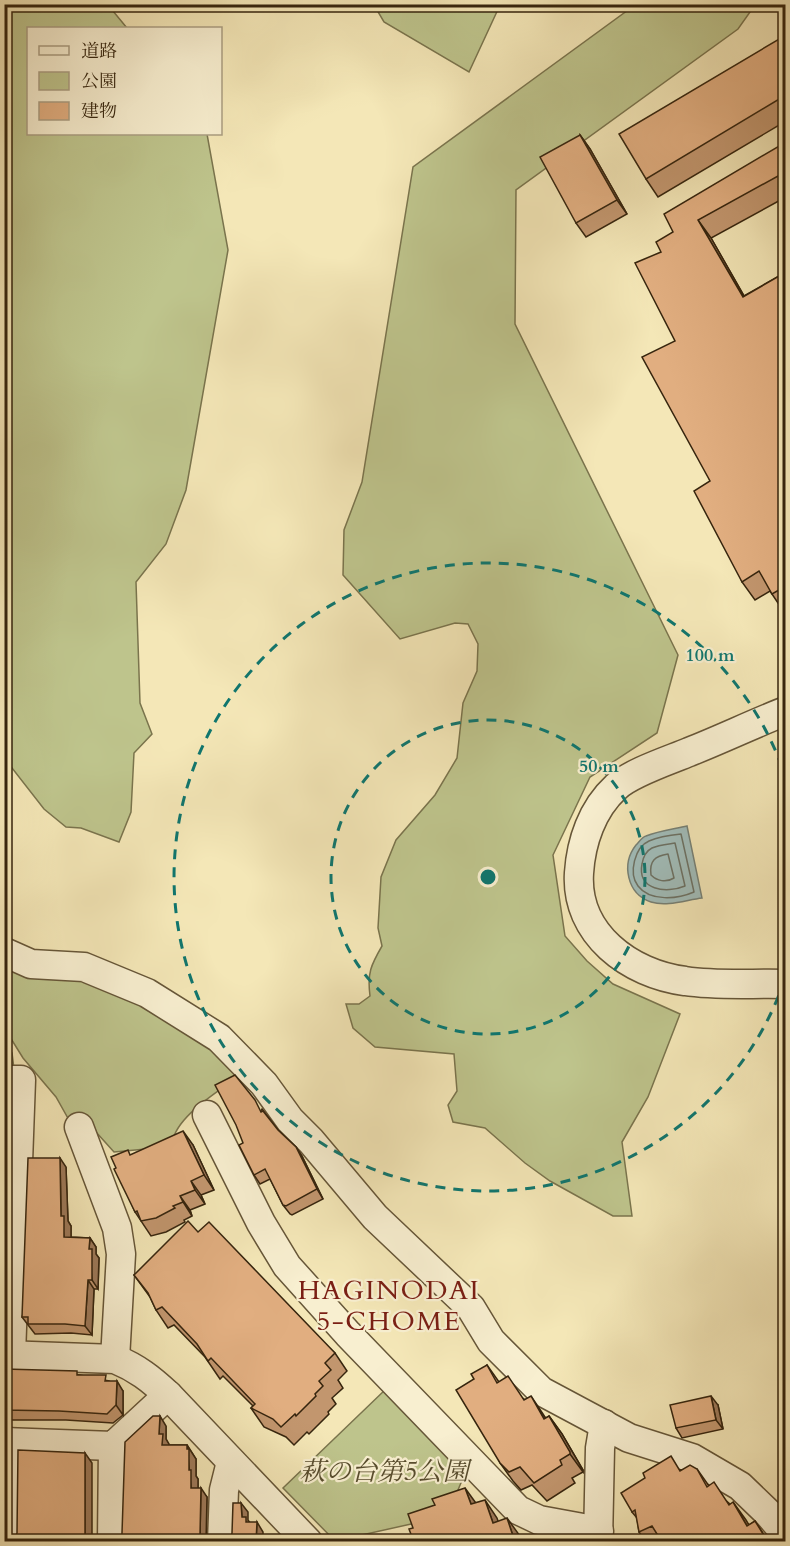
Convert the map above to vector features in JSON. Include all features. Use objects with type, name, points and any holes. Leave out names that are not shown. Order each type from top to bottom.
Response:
[{"type":"street","points":[[786,711],[650,768],[616,786],[595,814],[585,838],[580,860],[578,887],[585,915],[602,941],[636,967],[659,976],[686,981],[786,984]]},
{"type":"street","points":[[4,952],[31,964],[84,967],[147,993],[219,1038],[264,1084],[290,1120],[311,1141],[375,1217],[471,1308],[491,1341],[541,1391],[629,1438],[692,1458],[740,1486],[786,1534]]},
{"type":"street","points":[[4,1080],[21,1080],[8,1355],[115,1359],[144,1373],[168,1395],[308,1542]]},
{"type":"street","points":[[207,1115],[261,1223],[287,1266],[348,1334],[518,1510],[539,1520],[598,1536],[600,1448],[604,1424]]},
{"type":"street","points":[[79,1128],[117,1228],[121,1254],[115,1359]]},
{"type":"street","points":[[7,1542],[7,1442],[113,1446],[168,1395]]},
{"type":"street","points":[[112,1542],[113,1446]]},
{"type":"street","points":[[222,1542],[224,1490],[231,1462]]},
{"type":"green space","points":[[5,4],[108,5],[126,27],[27,27],[27,135],[207,135],[228,250],[186,490],[166,544],[136,582],[140,703],[152,734],[134,753],[131,812],[119,842],[81,828],[66,827],[44,809],[5,759]]},
{"type":"green space","points":[[374,5],[500,5],[469,72],[384,22]]},
{"type":"green space","points":[[635,5],[755,5],[738,29],[516,190],[515,324],[678,655],[657,733],[590,777],[553,855],[565,936],[587,961],[613,984],[680,1014],[648,1097],[622,1142],[632,1216],[613,1216],[550,1181],[525,1163],[485,1128],[453,1122],[448,1105],[457,1091],[454,1054],[375,1047],[353,1028],[346,1004],[359,1004],[370,996],[371,970],[382,946],[378,928],[381,877],[396,840],[435,795],[457,758],[463,703],[477,671],[478,644],[468,624],[455,623],[400,639],[343,575],[344,530],[362,482],[413,167]]},
{"type":"green space","points":[[5,959],[84,980],[135,997],[214,1045],[241,1075],[192,1112],[177,1130],[173,1139],[146,1149],[114,1152],[88,1119],[69,1120],[56,1097],[23,1058],[5,1029]]},
{"type":"green space","points":[[4,1037],[12,1053],[14,1069],[5,1069]]},
{"type":"green space","name":"萩の台第5公園","points":[[387,1388],[466,1471],[447,1516],[335,1541],[283,1488]]},
{"type":"water","points":[[687,826],[702,898],[663,904],[643,898],[636,892],[629,878],[631,853],[642,838],[661,831]]},
{"type":"building","points":[[786,35],[786,95],[646,179],[619,134]]},
{"type":"building","points":[[580,135],[617,200],[576,223],[540,157]]},
{"type":"building","points":[[786,142],[786,189],[778,176],[698,220],[743,297],[786,272],[786,586],[772,594],[759,571],[742,582],[694,491],[710,481],[642,357],[675,341],[635,263],[661,252],[656,242],[673,232],[664,214]]},
{"type":"building","points":[[235,1075],[255,1100],[261,1112],[263,1111],[296,1147],[317,1189],[286,1206],[283,1205],[265,1169],[254,1175],[239,1145],[243,1143],[236,1125],[215,1085]]},
{"type":"building","points":[[183,1131],[204,1175],[191,1181],[195,1190],[180,1196],[183,1202],[173,1206],[175,1208],[156,1218],[141,1221],[114,1169],[116,1168],[111,1157],[128,1150],[130,1155]]},
{"type":"building","points":[[28,1158],[60,1158],[61,1216],[64,1216],[64,1237],[90,1238],[92,1280],[88,1280],[85,1326],[28,1324],[28,1317],[22,1317]]},
{"type":"building","points":[[188,1221],[198,1232],[209,1222],[335,1353],[325,1363],[331,1370],[319,1381],[323,1386],[315,1394],[316,1396],[281,1427],[273,1419],[251,1408],[255,1404],[211,1358],[208,1361],[197,1344],[162,1307],[156,1310],[148,1293],[134,1275]]},
{"type":"building","points":[[487,1365],[497,1383],[508,1376],[524,1400],[531,1396],[544,1419],[549,1416],[570,1452],[560,1460],[562,1465],[534,1483],[520,1467],[509,1472],[500,1463],[456,1390],[474,1379],[471,1374]]},
{"type":"building","points":[[4,1369],[77,1371],[77,1375],[106,1375],[105,1381],[117,1381],[116,1405],[107,1414],[4,1410]]},
{"type":"building","points":[[711,1396],[716,1420],[676,1428],[670,1405]]},
{"type":"building","points":[[153,1416],[160,1416],[159,1434],[163,1434],[162,1445],[187,1445],[189,1449],[191,1488],[201,1488],[200,1535],[193,1535],[193,1542],[121,1542],[125,1442]]},
{"type":"building","points":[[18,1450],[85,1453],[85,1542],[13,1542],[17,1533]]},
{"type":"building","points":[[671,1456],[680,1471],[690,1465],[697,1469],[707,1487],[714,1482],[729,1505],[733,1502],[747,1526],[755,1521],[768,1542],[662,1542],[652,1526],[639,1532],[635,1510],[632,1512],[621,1493],[645,1478],[643,1473]]},
{"type":"building","points":[[465,1488],[471,1504],[485,1500],[493,1523],[507,1518],[515,1542],[414,1542],[409,1529],[413,1528],[408,1514],[435,1505],[432,1499]]},
{"type":"building","points":[[233,1503],[241,1503],[242,1517],[246,1517],[246,1522],[257,1522],[256,1542],[229,1542],[232,1533]]},
{"type":"building","points":[[530,1538],[531,1542],[518,1542]]},
{"type":"district","name":"HAGINODAI 5-CHOME","points":[[389,1306]]}]
